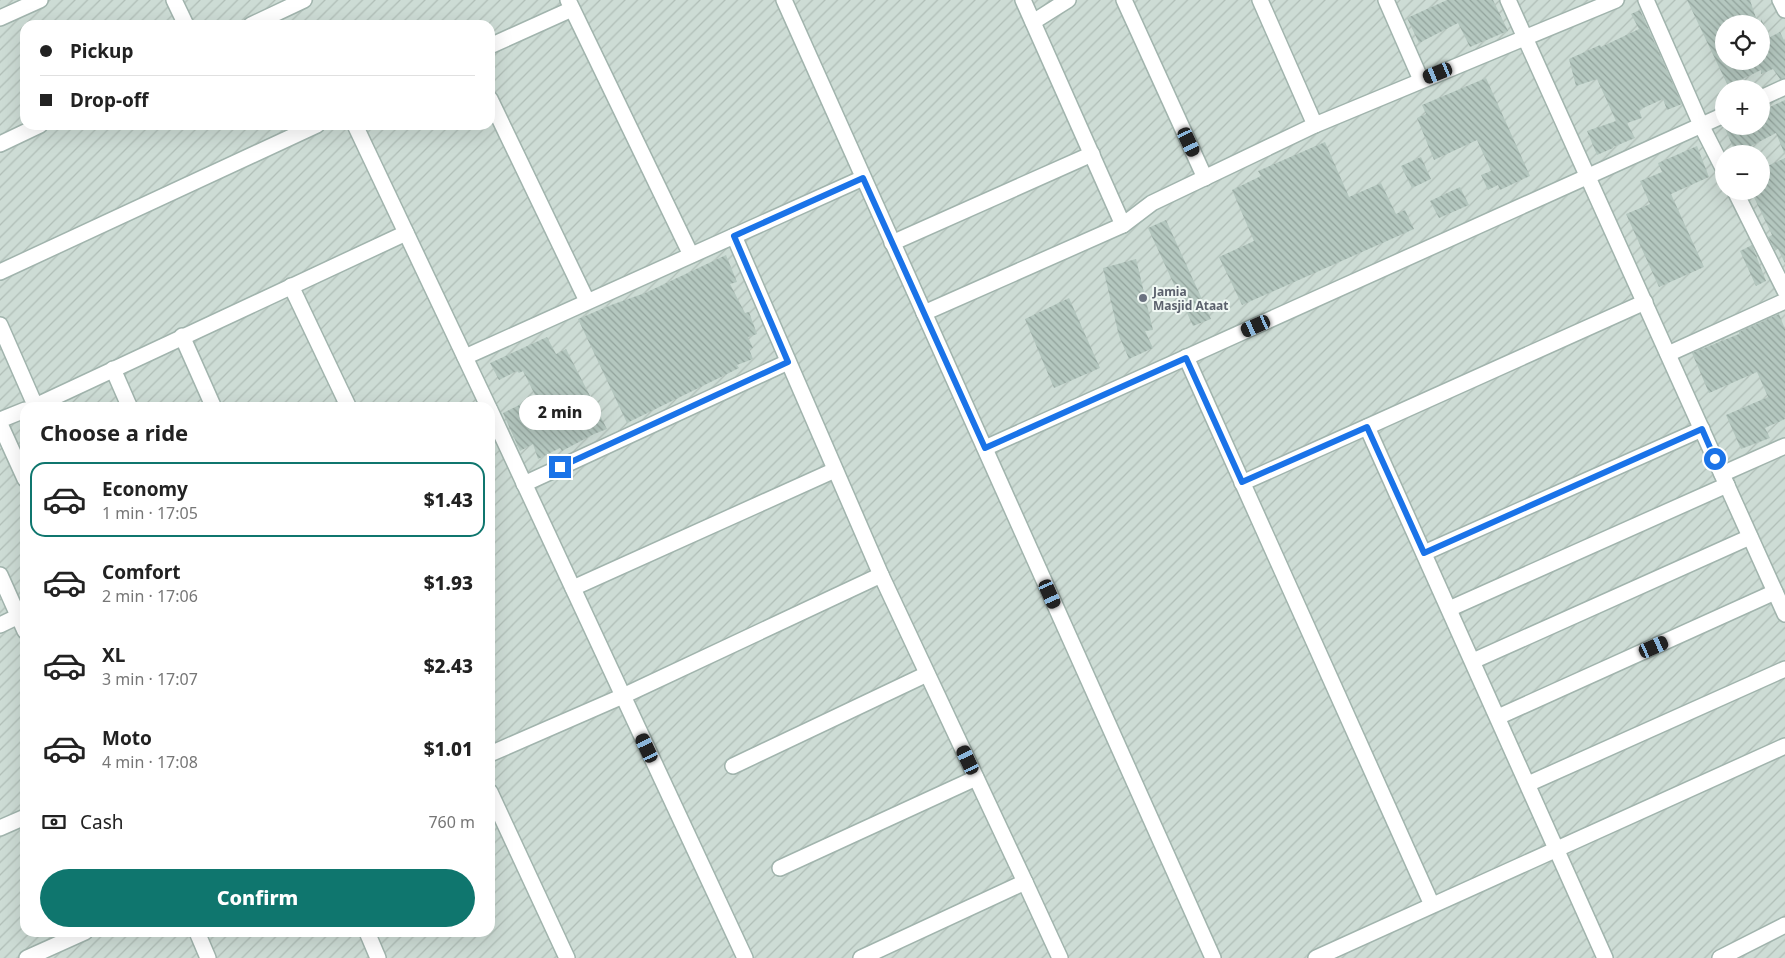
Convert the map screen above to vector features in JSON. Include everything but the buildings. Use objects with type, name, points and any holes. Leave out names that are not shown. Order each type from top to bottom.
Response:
[{"type":"street","points":[[0,18],[40,0]]},
{"type":"street","points":[[174,0],[184,20]]},
{"type":"street","points":[[262,20],[304,0]]},
{"type":"street","points":[[785,0],[1213,958]]},
{"type":"street","points":[[1023,0],[1123,225]]},
{"type":"street","points":[[1033,22],[1068,0]]},
{"type":"street","points":[[1124,0],[1205,178]]},
{"type":"street","points":[[1260,0],[1315,124]]},
{"type":"street","points":[[1386,0],[1421,80]]},
{"type":"street","points":[[1508,0],[1785,614]]},
{"type":"street","points":[[924,313],[1123,225],[1152,203],[1315,124],[1616,0]]},
{"type":"street","points":[[1646,0],[1715,152]]},
{"type":"street","points":[[1780,0],[1785,10]]},
{"type":"street","points":[[495,43],[570,5],[691,255]]},
{"type":"street","points":[[1770,94],[1785,88]]},
{"type":"street","points":[[495,109],[587,302]]},
{"type":"street","points":[[985,448],[1715,119]]},
{"type":"street","points":[[0,144],[29,130]]},
{"type":"street","points":[[0,272],[306,130]]},
{"type":"street","points":[[357,130],[486,402]]},
{"type":"street","points":[[892,243],[1092,154]]},
{"type":"street","points":[[465,356],[863,178]]},
{"type":"street","points":[[1668,354],[1784,303],[1739,200]]},
{"type":"street","points":[[59,401],[113,368],[406,233]]},
{"type":"street","points":[[734,236],[881,575],[1060,958]]},
{"type":"street","points":[[291,286],[346,402]]},
{"type":"street","points":[[1242,482],[1645,302]]},
{"type":"street","points":[[0,325],[28,402]]},
{"type":"street","points":[[182,336],[211,402]]},
{"type":"street","points":[[1186,358],[1432,905]]},
{"type":"street","points":[[524,484],[788,362]]},
{"type":"street","points":[[113,368],[127,402]]},
{"type":"street","points":[[20,413],[0,422],[20,468]]},
{"type":"street","points":[[495,422],[745,958]]},
{"type":"street","points":[[1367,427],[1605,958]]},
{"type":"street","points":[[1424,553],[1702,429]]},
{"type":"street","points":[[1450,609],[1724,480],[1785,446]]},
{"type":"street","points":[[573,588],[835,470]]},
{"type":"street","points":[[1473,660],[1750,536]]},
{"type":"street","points":[[0,575],[20,611]]},
{"type":"street","points":[[495,752],[623,696],[881,575]]},
{"type":"street","points":[[1498,717],[1775,592]]},
{"type":"street","points":[[0,625],[20,616]]},
{"type":"street","points":[[1528,784],[1785,669]]},
{"type":"street","points":[[733,766],[927,674]]},
{"type":"street","points":[[1316,958],[1785,746]]},
{"type":"street","points":[[780,868],[976,778]]},
{"type":"street","points":[[495,803],[567,958]]},
{"type":"street","points":[[0,828],[20,819]]},
{"type":"street","points":[[861,958],[881,954],[1025,882]]},
{"type":"street","points":[[1720,958],[1784,930]]},
{"type":"street","points":[[28,958],[74,937]]},
{"type":"street","points":[[199,937],[208,958]]},
{"type":"street","points":[[369,937],[378,958]]},
{"type":"shaded area","points":[[0,0],[1785,0],[1785,958],[0,958]]},
{"type":"place","name":"Jamia Masjid Ataat","points":[[1143,298]]},
{"type":"route","points":[[560,467],[788,362],[734,236],[863,178],[985,448],[1186,358],[1242,482],[1367,427],[1424,553],[1702,429],[1715,459]]}]
